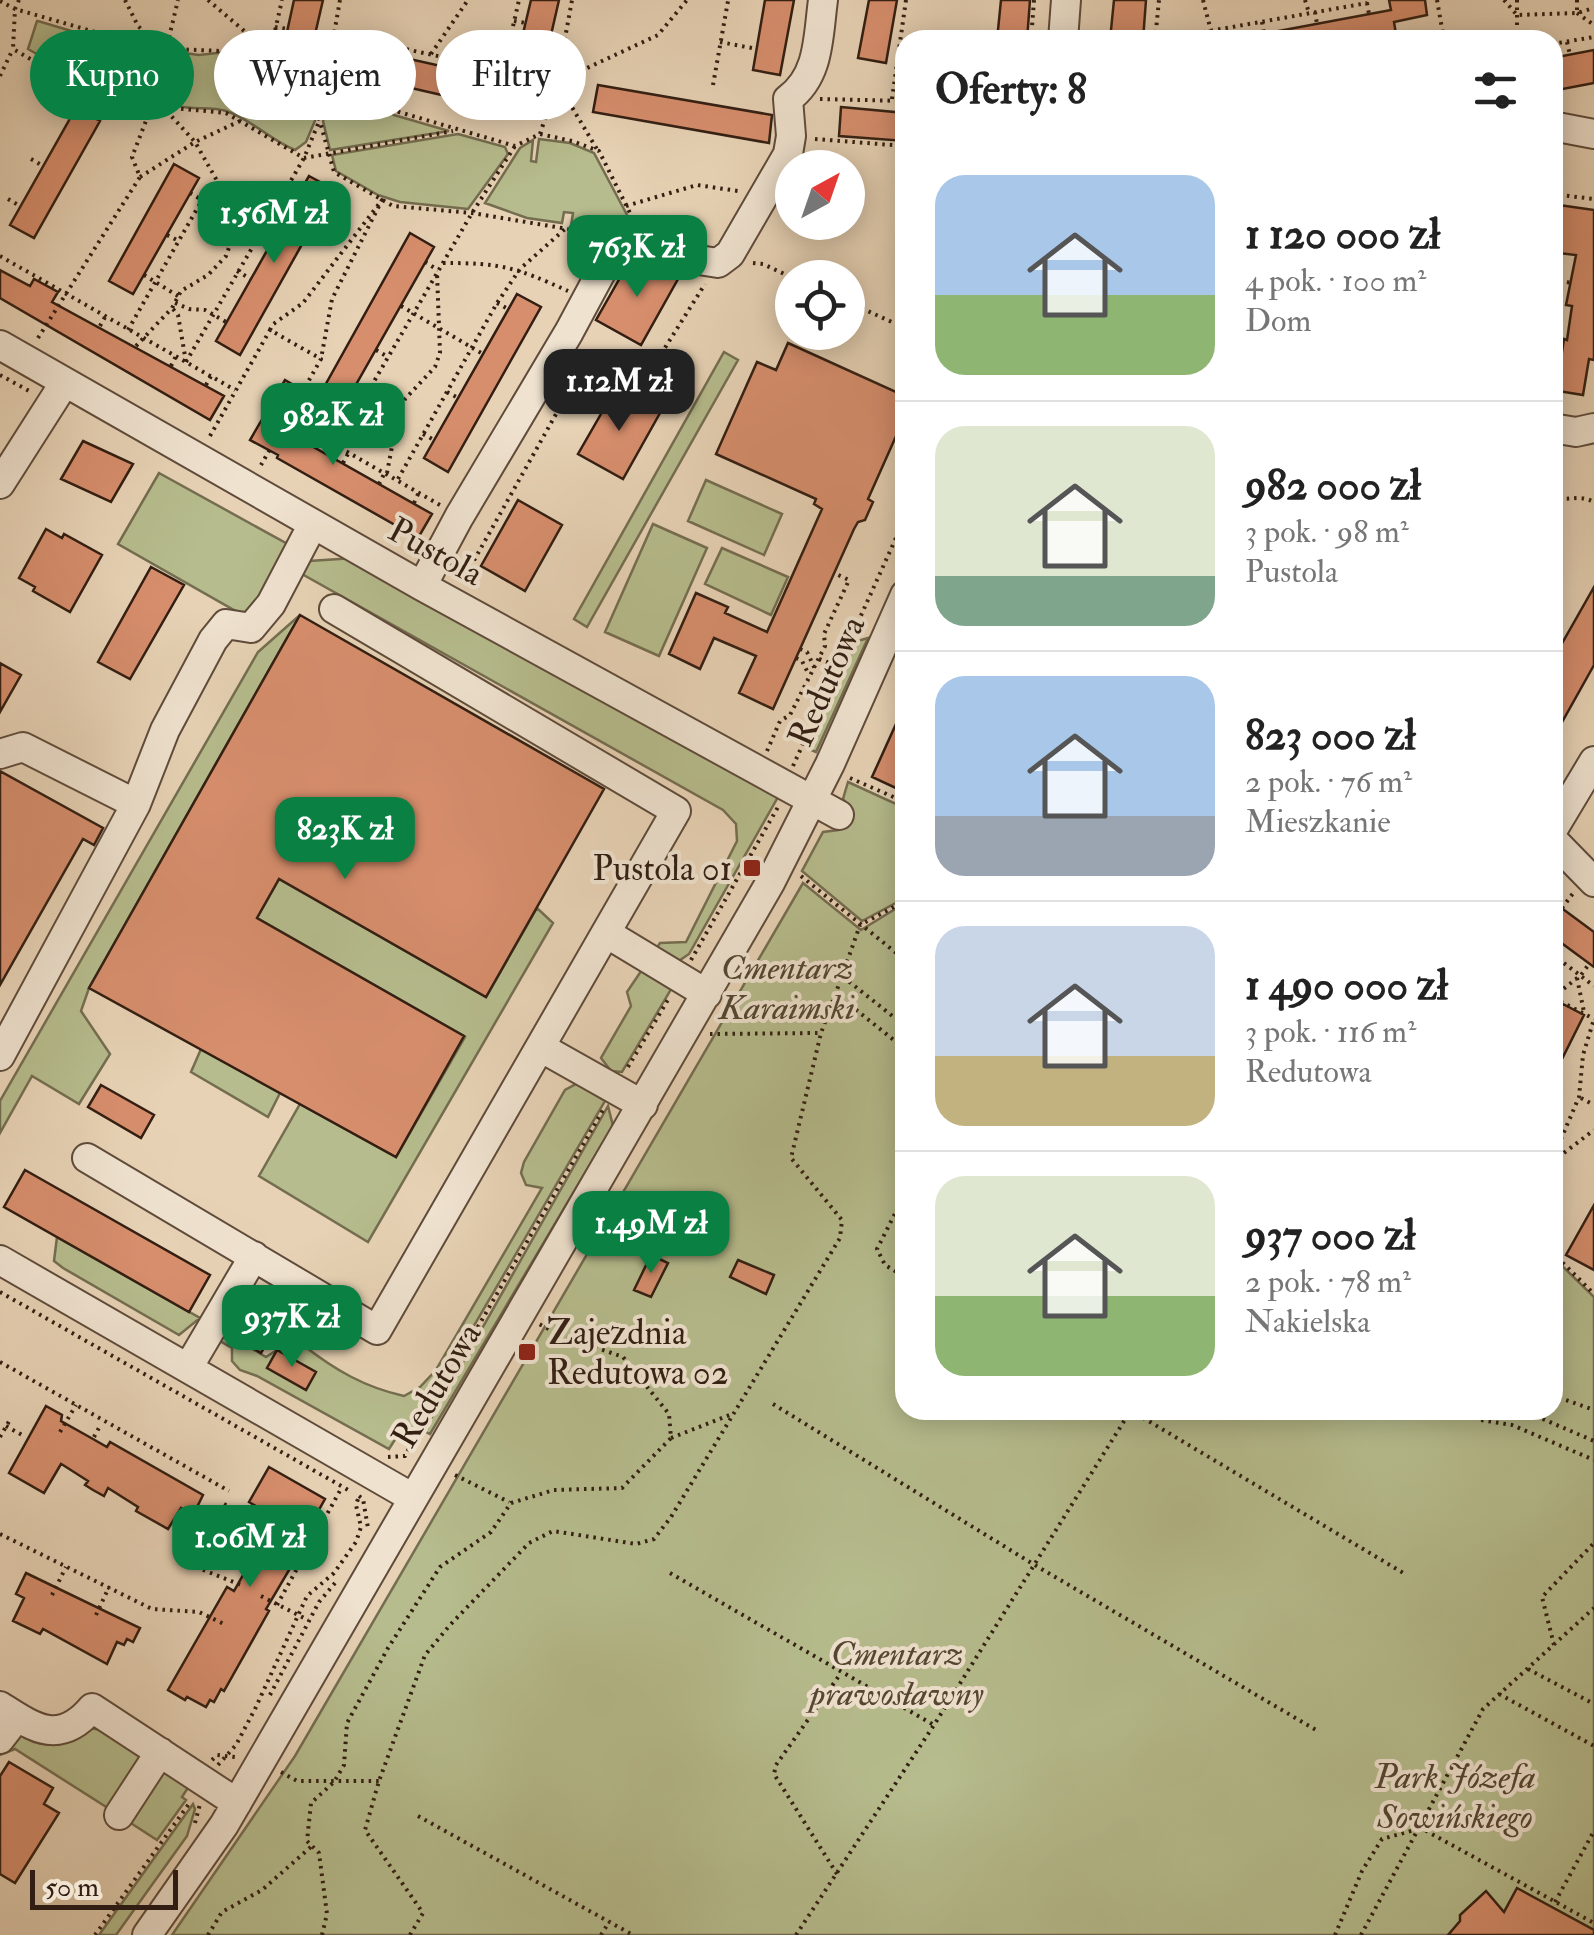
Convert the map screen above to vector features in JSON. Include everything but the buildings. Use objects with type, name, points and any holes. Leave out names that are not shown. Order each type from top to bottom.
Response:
[{"type":"street","points":[[422,586],[570,332],[585,299],[631,237],[673,256],[718,263],[730,254],[788,154],[788,99],[803,88],[812,74],[823,0]]},
{"type":"street","points":[[1064,30],[1066,0]]},
{"type":"street","points":[[1563,128],[1594,134]]},
{"type":"street","name":"Pustola","points":[[0,345],[422,586],[839,815]]},
{"type":"street","points":[[0,484],[65,382]]},
{"type":"street","points":[[1563,430],[1594,428]]},
{"type":"street","points":[[2,1047],[136,804],[165,730],[213,640],[226,624],[251,628],[271,604],[313,524]]},
{"type":"street","points":[[87,1158],[377,1330],[676,810],[334,609]]},
{"type":"street","name":"Redutowa","points":[[147,1935],[237,1803],[770,883],[800,795],[895,613]]},
{"type":"street","points":[[0,754],[23,747],[136,804]]},
{"type":"street","points":[[1563,813],[1594,761]]},
{"type":"street","points":[[1563,855],[1586,885]]},
{"type":"street","points":[[606,933],[707,994]]},
{"type":"street","points":[[540,1047],[643,1105]]},
{"type":"street","points":[[188,1368],[254,1256]]},
{"type":"street","points":[[0,1260],[414,1498]]},
{"type":"street","points":[[6,1720],[52,1732],[79,1720],[92,1708],[237,1803]]},
{"type":"street","points":[[119,1815],[160,1752]]},
{"type":"path","points":[[0,76],[13,49],[18,0]]},
{"type":"path","points":[[126,0],[143,30]]},
{"type":"path","points":[[170,30],[178,0]]},
{"type":"path","points":[[208,0],[242,30]]},
{"type":"path","points":[[275,30],[282,0]]},
{"type":"path","points":[[335,30],[340,0]]},
{"type":"path","points":[[430,64],[468,0]]},
{"type":"path","points":[[512,30],[519,0]]},
{"type":"path","points":[[567,30],[572,0]]},
{"type":"path","points":[[586,69],[658,35],[686,0]]},
{"type":"path","points":[[902,30],[906,0]]},
{"type":"path","points":[[1031,30],[1034,0]]},
{"type":"path","points":[[1157,30],[1159,0]]},
{"type":"path","points":[[1203,0],[1210,30]]},
{"type":"path","points":[[1305,0],[1317,24]]},
{"type":"path","points":[[1437,0],[1442,30]]},
{"type":"path","points":[[1504,0],[1517,15]]},
{"type":"path","points":[[1516,0],[1517,30]]},
{"type":"path","points":[[1577,0],[1577,13]]},
{"type":"path","points":[[0,1],[88,30]]},
{"type":"path","points":[[713,86],[728,1]]},
{"type":"path","points":[[1216,30],[1368,2],[1369,14]]},
{"type":"path","points":[[1517,15],[1577,13],[1594,8]]},
{"type":"path","points":[[1577,13],[1594,25]]},
{"type":"path","points":[[514,20],[526,23]]},
{"type":"path","points":[[1144,22],[1157,23]]},
{"type":"path","points":[[1262,22],[1263,30]]},
{"type":"path","points":[[276,27],[288,30]]},
{"type":"path","points":[[1563,43],[1594,37]]},
{"type":"path","points":[[720,42],[757,49]]},
{"type":"path","points":[[1568,42],[1570,55]]},
{"type":"path","points":[[13,49],[30,59]]},
{"type":"path","points":[[416,51],[436,56]]},
{"type":"path","points":[[892,100],[895,79]]},
{"type":"path","points":[[788,99],[895,100]]},
{"type":"path","points":[[194,110],[226,113],[304,158],[457,130]]},
{"type":"path","points":[[416,117],[515,146]]},
{"type":"path","points":[[140,177],[132,157],[146,120]]},
{"type":"path","points":[[175,120],[194,142],[220,186],[244,202]]},
{"type":"path","points":[[186,362],[304,158],[318,120]]},
{"type":"path","points":[[320,120],[334,172],[393,206],[472,213],[631,237],[626,206],[579,120]]},
{"type":"path","points":[[540,134],[545,120]]},
{"type":"path","points":[[26,359],[140,177],[194,142],[240,121]]},
{"type":"path","points":[[337,445],[515,146],[540,134],[598,152]]},
{"type":"path","points":[[791,136],[895,145]]},
{"type":"path","points":[[31,159],[43,166]]},
{"type":"path","points":[[287,183],[300,191]]},
{"type":"path","points":[[136,346],[178,296],[226,256],[244,202],[287,183]]},
{"type":"path","points":[[128,330],[202,200],[220,186]]},
{"type":"path","points":[[626,206],[697,186],[765,194]]},
{"type":"path","points":[[190,194],[202,200]]},
{"type":"path","points":[[1563,195],[1594,199]]},
{"type":"path","points":[[8,199],[20,206]]},
{"type":"path","points":[[210,436],[272,324],[303,303],[382,200]]},
{"type":"path","points":[[260,465],[321,359],[332,299],[382,200]]},
{"type":"path","points":[[262,228],[275,235]]},
{"type":"path","points":[[398,479],[496,303],[520,269],[566,228]]},
{"type":"path","points":[[167,235],[179,240]]},
{"type":"path","points":[[0,265],[2,257],[236,390]]},
{"type":"path","points":[[379,484],[386,473],[398,418],[410,390],[436,368],[440,352],[438,272],[426,262]]},
{"type":"path","points":[[443,263],[492,263],[520,269],[585,299]]},
{"type":"path","points":[[463,580],[583,366],[636,394],[718,263],[763,264],[775,269]]},
{"type":"path","points":[[238,271],[251,279]]},
{"type":"path","points":[[144,275],[178,296]]},
{"type":"path","points":[[1563,282],[1572,283]]},
{"type":"path","points":[[496,303],[508,310]]},
{"type":"path","points":[[173,305],[226,322]]},
{"type":"path","points":[[173,305],[186,362]]},
{"type":"path","points":[[401,306],[483,354]]},
{"type":"path","points":[[865,310],[895,323]]},
{"type":"path","points":[[100,326],[105,317]]},
{"type":"path","points":[[270,330],[291,346],[321,359]]},
{"type":"path","points":[[376,350],[388,357]]},
{"type":"path","points":[[171,366],[176,356]]},
{"type":"path","points":[[206,386],[210,376]]},
{"type":"path","points":[[447,392],[458,398]]},
{"type":"path","points":[[351,394],[398,418]]},
{"type":"path","points":[[288,418],[459,517]]},
{"type":"path","points":[[308,444],[313,432]]},
{"type":"path","points":[[423,434],[434,440]]},
{"type":"path","points":[[343,463],[349,452]]},
{"type":"path","points":[[1563,500],[1594,491]]},
{"type":"path","points":[[414,503],[419,492]]},
{"type":"path","points":[[1583,496],[1594,502]]},
{"type":"path","points":[[386,1460],[405,1456],[419,1434],[680,978],[800,795],[794,765],[895,541]]},
{"type":"path","points":[[767,751],[780,721],[790,715],[825,646],[824,634],[849,580],[834,573]]},
{"type":"path","points":[[800,649],[808,652],[825,646]]},
{"type":"path","points":[[808,652],[815,669]]},
{"type":"path","points":[[796,658],[802,660],[809,675]]},
{"type":"path","points":[[819,658],[839,667]]},
{"type":"path","points":[[846,776],[895,798]]},
{"type":"path","points":[[798,873],[895,952]]},
{"type":"path","points":[[1563,907],[1586,885]]},
{"type":"path","points":[[410,1935],[423,1913],[366,1830],[378,1780],[425,1655],[529,1542],[553,1532],[636,1544],[654,1540],[734,1414],[840,1238],[842,1220],[791,1158],[821,1033],[860,924],[895,905]]},
{"type":"path","points":[[1563,963],[1594,986]]},
{"type":"path","points":[[1563,990],[1589,964]]},
{"type":"path","points":[[842,976],[895,1018]]},
{"type":"path","points":[[1579,977],[1584,1012]]},
{"type":"path","points":[[1563,1003],[1594,1019],[1583,1055],[1578,1097],[1563,1134]]},
{"type":"path","points":[[850,1005],[895,1041]]},
{"type":"path","points":[[705,1034],[821,1033]]},
{"type":"path","points":[[1578,1097],[1594,1105]]},
{"type":"path","points":[[1563,1153],[1594,1130]]},
{"type":"path","points":[[895,1214],[877,1249],[885,1265],[895,1271]]},
{"type":"path","points":[[1563,1262],[1594,1292]]},
{"type":"path","points":[[0,1292],[363,1499],[369,1522],[366,1537],[308,1620],[250,1736],[208,1784],[193,1830]]},
{"type":"path","points":[[537,1323],[560,1336],[624,1357],[669,1414],[671,1438]]},
{"type":"path","points":[[0,1362],[229,1492]]},
{"type":"path","points":[[1563,1399],[1594,1410]]},
{"type":"path","points":[[60,1432],[76,1404]]},
{"type":"path","points":[[772,1404],[1033,1564],[1316,1730]]},
{"type":"path","points":[[322,1935],[327,1914],[319,1853],[307,1840],[311,1804],[334,1782],[344,1764],[348,1723],[440,1567],[491,1532],[511,1503],[554,1490],[622,1488],[671,1438],[734,1414]]},
{"type":"path","points":[[0,1437],[10,1418]]},
{"type":"path","points":[[796,1935],[934,1725],[1125,1420]]},
{"type":"path","points":[[1148,1420],[1404,1574]]},
{"type":"path","points":[[1480,1420],[1512,1425],[1594,1460]]},
{"type":"path","points":[[1545,1420],[1594,1441]]},
{"type":"path","points":[[94,1437],[102,1422]]},
{"type":"path","points":[[6,1426],[22,1435]]},
{"type":"path","points":[[150,1462],[156,1452]]},
{"type":"path","points":[[451,1473],[511,1503]]},
{"type":"path","points":[[278,1605],[342,1487]]},
{"type":"path","points":[[95,1935],[236,1745],[307,1596],[334,1573],[356,1542],[361,1527],[358,1496]]},
{"type":"path","points":[[224,1504],[269,1529]]},
{"type":"path","points":[[245,1516],[252,1504]]},
{"type":"path","points":[[0,1534],[152,1608],[199,1612],[226,1624]]},
{"type":"path","points":[[1554,1645],[1542,1597],[1594,1543]]},
{"type":"path","points":[[52,1595],[66,1566]]},
{"type":"path","points":[[196,1568],[241,1585]]},
{"type":"path","points":[[670,1573],[934,1725]]},
{"type":"path","points":[[96,1615],[109,1588]]},
{"type":"path","points":[[261,1596],[308,1620]]},
{"type":"path","points":[[1361,1935],[1483,1709],[1594,1608]]},
{"type":"path","points":[[1528,1669],[1594,1704]]},
{"type":"path","points":[[836,1874],[774,1774],[776,1765],[842,1672]]},
{"type":"path","points":[[1499,1694],[1594,1746]]},
{"type":"path","points":[[278,1771],[297,1780],[378,1780]]},
{"type":"path","points":[[418,1816],[633,1935]]},
{"type":"path","points":[[1334,1935],[1362,1870],[1382,1839],[1418,1828],[1594,1923]]},
{"type":"path","points":[[1555,1902],[1594,1831]]},
{"type":"path","points":[[208,1935],[222,1912],[262,1890],[312,1846]]},
{"type":"path","points":[[601,1935],[609,1922]]},
{"type":"green space","points":[[37,21],[67,30],[34,30]]},
{"type":"green space","points":[[214,53],[214,109],[194,108],[194,54]]},
{"type":"green space","points":[[246,120],[315,120],[306,142],[295,150]]},
{"type":"green space","points":[[411,120],[449,131],[330,150],[323,121]]},
{"type":"green space","points":[[458,134],[505,147],[508,154],[468,209],[400,202],[378,195],[336,171],[332,155]]},
{"type":"green space","points":[[539,139],[570,143],[594,153],[634,228],[617,234],[571,226],[573,213],[564,212],[562,223],[527,218],[485,203],[520,148],[533,140],[531,161],[536,162]]},
{"type":"green space","points":[[724,352],[738,360],[587,627],[574,619]]},
{"type":"green space","points":[[159,473],[293,547],[257,609],[244,614],[234,610],[118,544]]},
{"type":"green space","points":[[706,480],[782,514],[764,555],[688,521]]},
{"type":"green space","points":[[653,524],[707,548],[659,656],[605,632]]},
{"type":"green space","points":[[722,548],[788,577],[771,615],[705,584]]},
{"type":"green space","points":[[355,558],[778,797],[689,954],[673,965],[673,986],[622,1072],[611,1071],[601,1058],[631,1006],[627,992],[660,943],[686,942],[737,841],[736,824],[723,810],[302,574],[309,561]]},
{"type":"green space","points":[[300,615],[89,988],[81,1011],[110,1054],[79,1104],[32,1076],[0,1133],[0,1101],[258,652]]},
{"type":"green space","points":[[868,638],[816,752],[807,748],[854,642]]},
{"type":"green space","points":[[848,782],[895,803],[895,903],[862,921],[802,871],[823,832],[838,830],[849,807],[843,799]]},
{"type":"green space","points":[[279,879],[486,997],[537,908],[553,923],[368,1242],[259,1176],[300,1104],[396,1157],[465,1037],[257,918]]},
{"type":"green space","name":"Cmentarz prawosławny","points":[[803,883],[861,930],[895,909],[895,1420],[1563,1420],[1563,1267],[1594,1297],[1594,1935],[172,1935],[295,1756]]},
{"type":"green space","points":[[201,1049],[280,1093],[268,1117],[191,1072]]},
{"type":"green space","points":[[578,1083],[605,1101],[412,1432],[401,1430],[389,1449],[240,1370],[232,1361],[232,1348],[220,1341],[222,1331],[266,1357],[277,1350],[303,1345],[350,1376],[389,1392],[404,1396],[420,1387],[436,1370],[542,1188],[526,1185],[521,1173],[524,1162],[565,1090]]},
{"type":"green space","points":[[608,1106],[613,1126],[430,1434],[424,1431]]},
{"type":"green space","points":[[57,1237],[200,1318],[179,1335],[54,1261]]},
{"type":"green space","points":[[90,1728],[101,1730],[144,1755],[111,1810],[15,1749],[0,1755],[0,1748],[16,1732],[36,1743],[53,1744]]},
{"type":"green space","points":[[167,1771],[191,1783],[182,1797],[186,1800],[157,1840],[126,1820],[160,1772]]},
{"type":"green space","points":[[193,1804],[187,1836],[116,1935],[99,1935]]},
{"type":"place","name":"Pustola 01","points":[[752,868]]},
{"type":"place","name":"Zajezdnia Redutowa 02","points":[[527,1352]]},
{"type":"park label","name":"Cmentarz Karaimski","points":[[787,987]]},
{"type":"park label","name":"Park Józefa Sowińskiego","points":[[1455,1796]]}]
